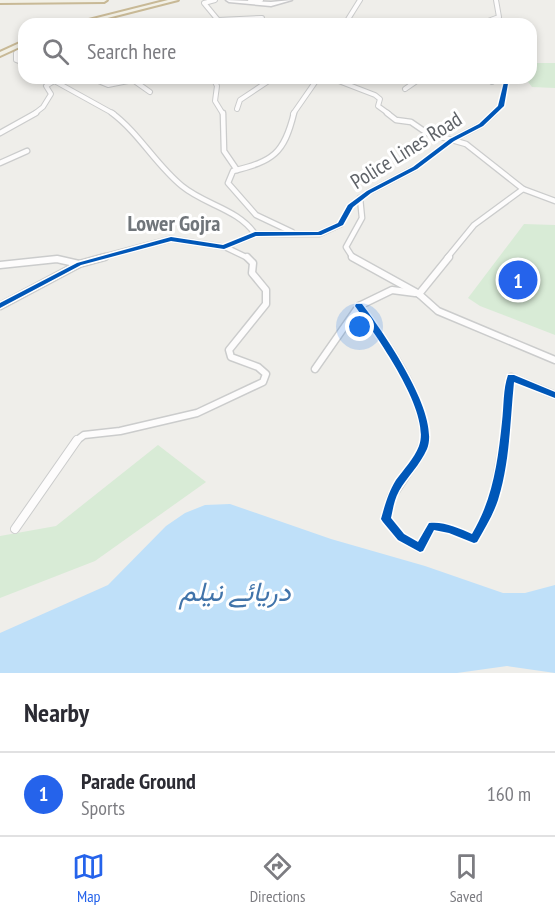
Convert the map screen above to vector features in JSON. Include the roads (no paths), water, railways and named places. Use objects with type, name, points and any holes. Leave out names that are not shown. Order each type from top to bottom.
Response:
[{"type":"highway","points":[[0,1],[104,0]]},
{"type":"highway","points":[[101,18],[175,0]]},
{"type":"highway","points":[[1,54],[18,46]]},
{"type":"main road","points":[[230,0],[271,3],[289,0]]},
{"type":"street","points":[[214,0],[204,3],[216,18]]},
{"type":"street","points":[[250,0],[261,0]]},
{"type":"street","points":[[349,18],[360,0]]},
{"type":"street","points":[[496,0],[499,17],[496,18]]},
{"type":"street","points":[[18,52],[15,53],[18,64]]},
{"type":"street","points":[[0,133],[28,117],[50,100],[51,94],[46,86],[49,84]]},
{"type":"street","points":[[60,84],[81,94],[123,122],[168,175],[191,194],[249,223],[255,234]]},
{"type":"street","points":[[139,84],[150,92]]},
{"type":"street","points":[[216,84],[214,100],[224,111],[223,156],[226,162],[237,170]]},
{"type":"street","points":[[237,109],[240,100],[264,84]]},
{"type":"street","points":[[295,234],[256,215],[228,183],[234,171],[276,156],[290,130],[296,106],[315,88],[316,84]]},
{"type":"street","points":[[346,84],[375,95],[380,99],[380,108],[396,120],[411,122],[428,133],[466,144],[523,189],[555,201]]},
{"type":"street","points":[[405,89],[412,84]]},
{"type":"street","name":"Police Lines Road","points":[[224,247],[255,234],[319,234],[342,224],[350,206],[360,198],[415,168],[452,140],[481,125],[501,106],[506,84]]},
{"type":"street","points":[[0,163],[27,151]]},
{"type":"street","points":[[419,294],[474,225],[523,189]]},
{"type":"street","points":[[360,198],[363,213],[360,230],[346,246],[347,252],[354,260],[419,294],[438,311],[555,360]]},
{"type":"street","points":[[0,306],[79,264],[171,239],[224,247],[246,256],[253,263],[252,273],[266,290],[266,303],[229,350],[231,357],[258,367],[267,374],[263,382],[197,413],[120,431],[84,435],[78,439],[15,529]]},
{"type":"street","points":[[0,265],[57,259],[79,264]]},
{"type":"street","points":[[315,369],[359,306],[392,290],[419,294]]},
{"type":"street","points":[[359,306],[376,325],[416,398],[422,420],[426,440],[410,470],[392,495],[386,519],[401,537],[420,548],[432,526],[450,529],[474,539],[483,526],[496,495],[511,377],[555,395]]},
{"type":"water","name":"دریائے نیلم","points":[[230,504],[331,539],[425,566],[503,593],[525,593],[555,585],[555,673],[507,666],[457,673],[0,673],[0,633],[108,585],[166,526],[185,513],[205,505]]},
{"type":"place","name":"Parade Ground","points":[[518,280]]},
{"type":"district","name":"Lower Gojra","points":[[174,223]]}]
